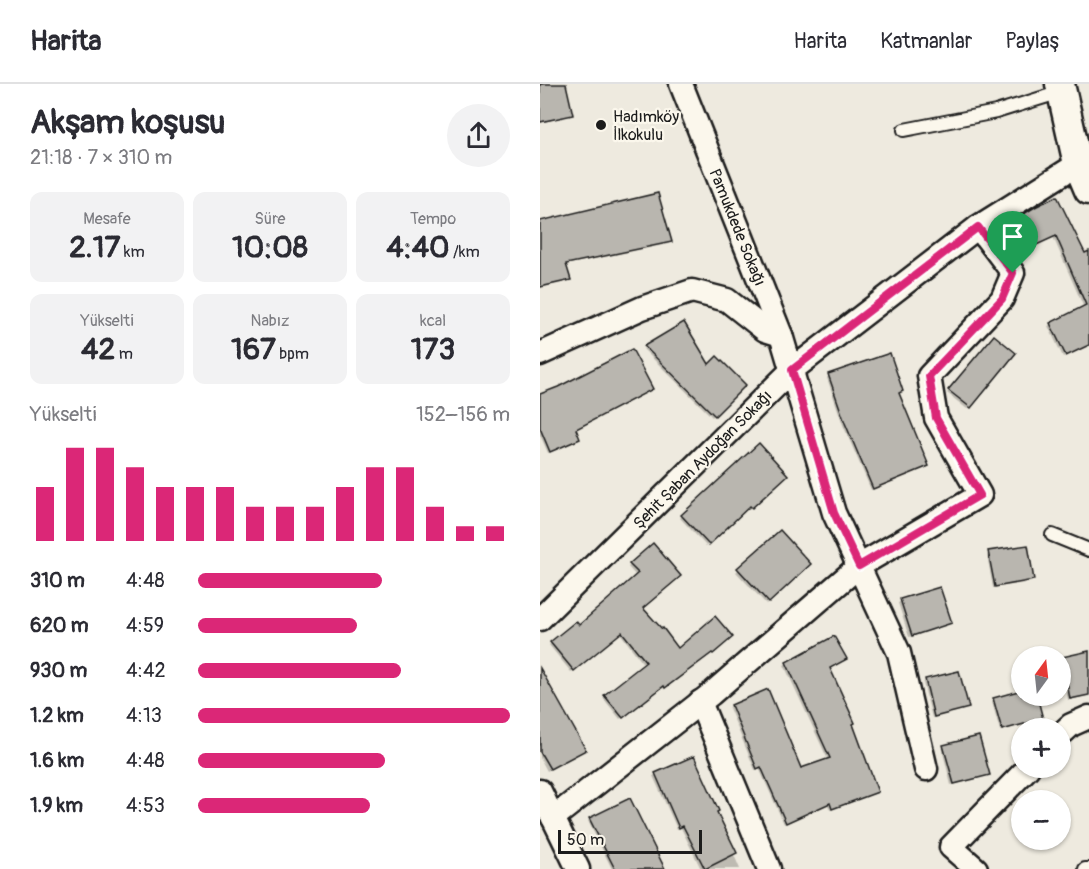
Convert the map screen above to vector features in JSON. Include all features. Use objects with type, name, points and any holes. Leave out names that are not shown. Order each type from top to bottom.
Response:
[{"type":"street","name":"Pamukdede Sokağı","points":[[681,84],[781,335],[834,513],[899,653],[926,769]]},
{"type":"street","points":[[1059,87],[1078,164],[1089,190]]},
{"type":"street","name":"Şehit Şaban Aydoğan Sokağı","points":[[540,619],[792,370],[978,227],[1078,164]]},
{"type":"street","points":[[553,818],[700,702],[859,566],[980,495],[936,418],[929,376],[1002,299],[1013,273],[978,227]]},
{"type":"street","points":[[540,354],[642,308],[692,291],[728,300],[765,330],[781,335]]},
{"type":"street","points":[[700,702],[769,869]]},
{"type":"street","points":[[1071,725],[1089,717]]},
{"type":"street","points":[[976,869],[951,847],[1018,778]]},
{"type":"street","points":[[540,791],[578,869]]},
{"type":"lane","points":[[904,130],[996,112],[1059,87]]},
{"type":"lane","points":[[1052,535],[1089,549]]},
{"type":"building","points":[[540,84],[566,84],[573,115],[540,122]]},
{"type":"building","points":[[658,193],[672,242],[566,264],[571,280],[540,287],[540,221]]},
{"type":"building","points":[[1057,196],[1085,253],[1089,251],[1089,345],[1066,356],[1050,323],[1086,305],[1056,236],[1019,253],[1006,225]]},
{"type":"building","points":[[684,322],[709,364],[717,356],[746,385],[715,416],[644,346]]},
{"type":"building","points":[[994,335],[1016,353],[971,408],[948,390]]},
{"type":"building","points":[[632,349],[653,389],[576,429],[580,439],[550,452],[540,428],[540,394]]},
{"type":"building","points":[[890,353],[903,391],[899,393],[929,466],[873,489],[845,423],[828,374]]},
{"type":"building","points":[[759,443],[788,475],[752,508],[750,506],[709,545],[681,515]]},
{"type":"building","points":[[780,530],[811,564],[769,603],[737,568]]},
{"type":"building","points":[[653,543],[681,576],[643,608],[663,628],[678,648],[715,616],[733,637],[713,654],[665,688],[664,686],[623,718],[604,695],[646,662],[622,632],[574,671],[550,642],[576,621],[579,625],[638,573],[629,564]]},
{"type":"building","points":[[1028,545],[1034,580],[995,587],[988,551]]},
{"type":"building","points":[[940,587],[952,623],[912,636],[900,599]]},
{"type":"building","points":[[834,636],[847,659],[830,668],[855,723],[853,724],[878,792],[832,809],[830,803],[786,823],[761,767],[757,769],[731,705],[768,689],[801,768],[830,758],[786,662]]},
{"type":"building","points":[[1089,651],[1089,695],[1071,699],[1071,655]]},
{"type":"building","points":[[540,668],[586,750],[550,769],[540,752]]},
{"type":"building","points":[[959,671],[969,708],[934,717],[925,679]]},
{"type":"building","points":[[1011,693],[1011,706],[1040,706],[1043,718],[1011,718],[1011,728],[1002,730],[993,698]]},
{"type":"building","points":[[979,736],[990,775],[954,784],[943,745]]},
{"type":"building","points":[[694,756],[737,853],[705,869],[683,826],[679,828],[655,773]]},
{"type":"building","points":[[630,798],[665,869],[615,869],[589,818]]},
{"type":"place","name":"Hadımköy İlkokulu","points":[[601,125]]},
{"type":"route","points":[[978,227],[1013,273],[1002,299],[929,376],[936,418],[980,495],[859,566],[834,513],[792,370],[978,227]]}]
